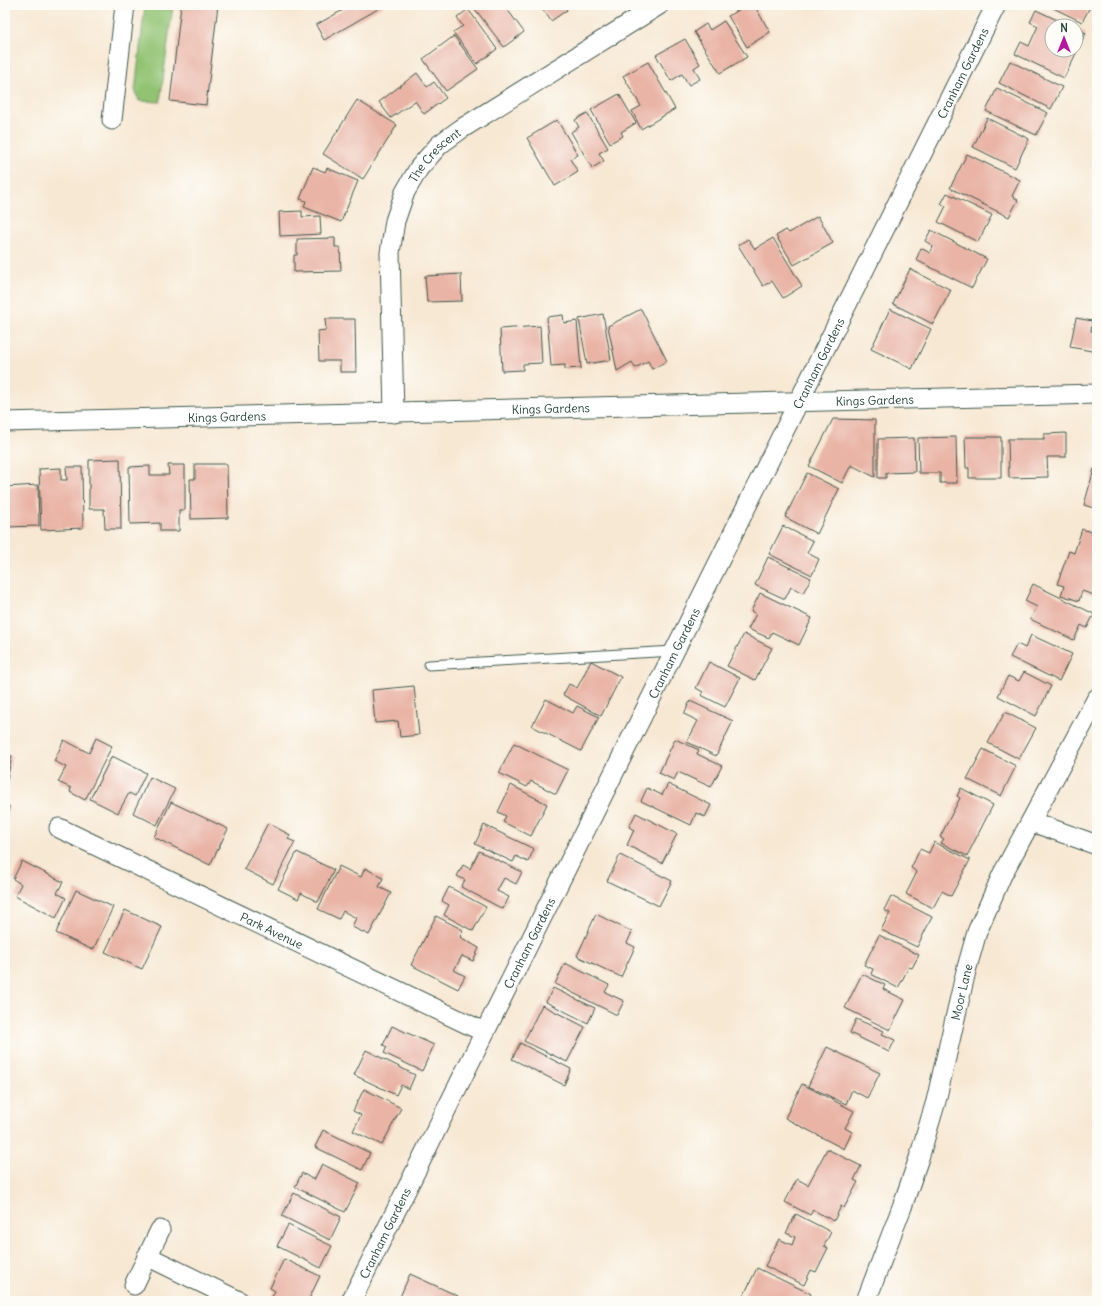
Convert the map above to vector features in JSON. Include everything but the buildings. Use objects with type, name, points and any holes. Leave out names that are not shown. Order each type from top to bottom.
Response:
[{"type":"street","points":[[112,120],[125,5]]},
{"type":"street","name":"The Crescent","points":[[394,413],[390,253],[395,221],[405,192],[419,168],[439,145],[634,11],[659,5]]},
{"type":"street","name":"Cranham Gardens","points":[[351,1301],[996,5]]},
{"type":"street","name":"Kings Gardens","points":[[5,422],[1097,394]]},
{"type":"street","name":"Moor Lane","points":[[866,1301],[919,1158],[936,1101],[966,971],[977,932],[1002,875],[1032,822],[1097,698]]},
{"type":"street","points":[[1032,822],[1097,845]]},
{"type":"street","name":"Park Avenue","points":[[59,828],[484,1032]]},
{"type":"street","points":[[134,1285],[160,1230]]},
{"type":"street","points":[[147,1256],[240,1301]]},
{"type":"lane","points":[[429,665],[674,651]]},
{"type":"green space","points":[[145,5],[173,5],[160,102],[139,101],[135,90]]}]
